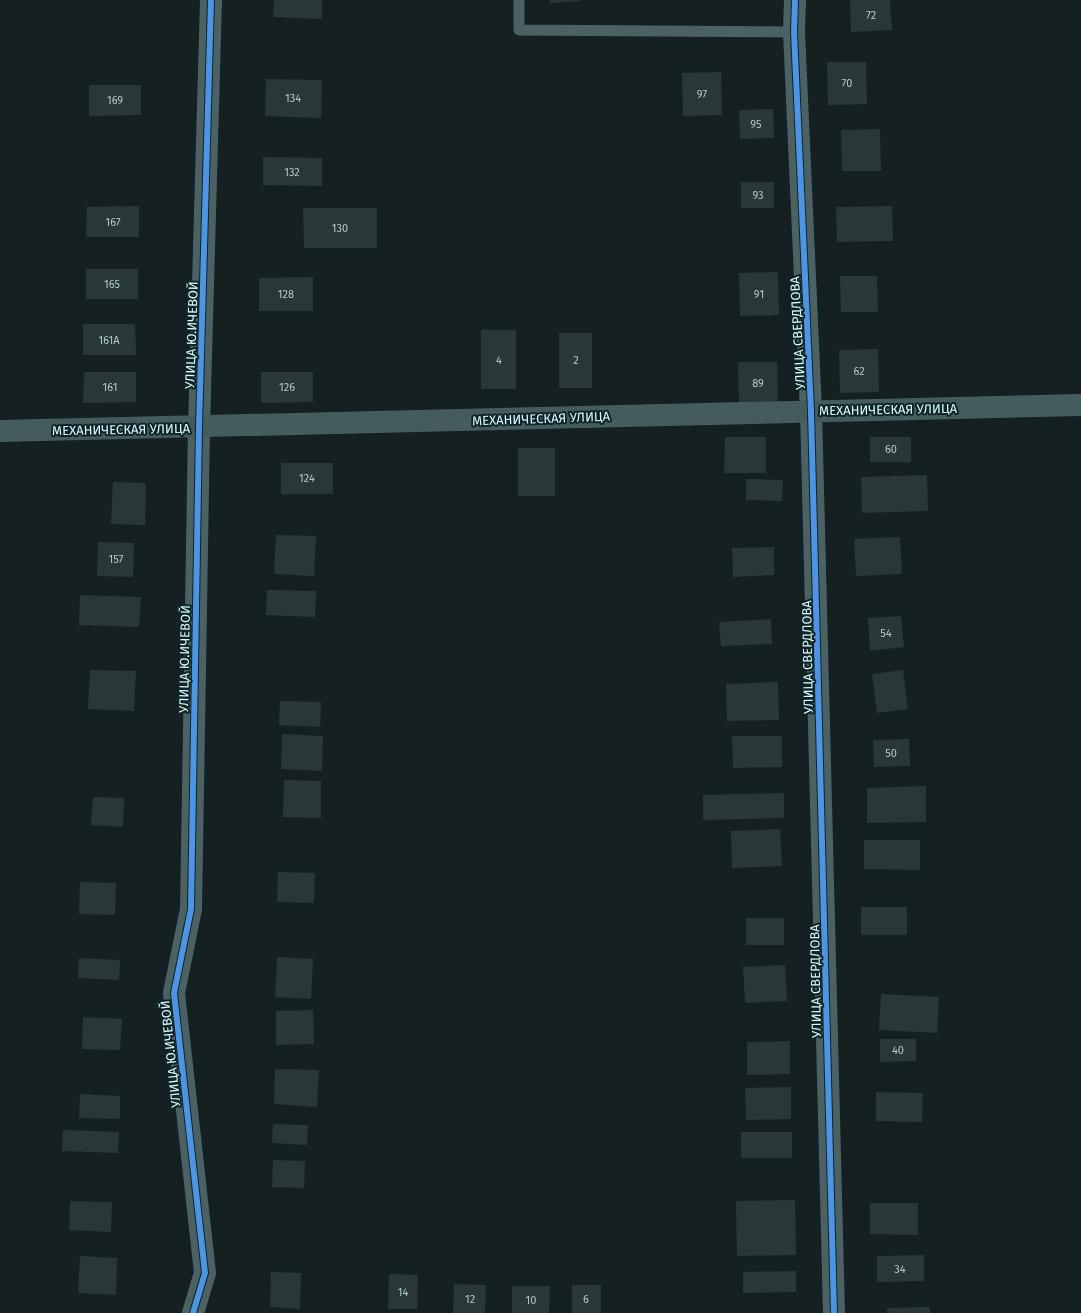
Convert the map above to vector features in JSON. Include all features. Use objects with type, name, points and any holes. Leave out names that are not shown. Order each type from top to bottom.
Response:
[{"type":"street","name":"УЛИЦА Ю.ИЧЕВОЙ","points":[[193,1313],[205,1273],[174,993],[191,909],[200,427],[211,0]]},
{"type":"street","name":"УЛИЦА СВЕРДЛОВА","points":[[795,0],[794,32],[811,411],[832,1313]]},
{"type":"street","name":"МЕХАНИЧЕСКАЯ УЛИЦА","points":[[0,431],[1081,404]]},
{"type":"lane","points":[[519,0],[519,30],[794,32]]},
{"type":"building","points":[[274,0],[322,0],[322,19],[273,17]]},
{"type":"building","points":[[550,0],[580,0],[580,1],[550,3]]},
{"type":"building","points":[[850,0],[890,0],[892,30],[851,32]]},
{"type":"building","points":[[827,62],[866,62],[867,104],[828,105]]},
{"type":"building","points":[[721,72],[722,115],[683,116],[682,73]]},
{"type":"building","points":[[266,79],[322,80],[321,118],[265,116]]},
{"type":"building","points":[[89,85],[141,85],[141,115],[89,116]]},
{"type":"building","points":[[773,109],[774,138],[740,139],[739,110]]},
{"type":"building","points":[[880,129],[881,171],[842,171],[841,130]]},
{"type":"building","points":[[263,157],[322,158],[322,186],[263,185]]},
{"type":"building","points":[[741,182],[774,182],[774,208],[741,208]]},
{"type":"building","points":[[139,206],[139,237],[86,237],[87,207]]},
{"type":"building","points":[[892,206],[893,241],[837,242],[836,207]]},
{"type":"building","points":[[303,208],[377,208],[377,248],[304,248]]},
{"type":"building","points":[[86,269],[138,269],[138,299],[86,299]]},
{"type":"building","points":[[778,272],[779,315],[740,316],[739,273]]},
{"type":"building","points":[[840,276],[877,276],[878,312],[841,312]]},
{"type":"building","points":[[313,277],[313,311],[259,311],[259,278]]},
{"type":"building","points":[[83,324],[135,324],[136,355],[83,355]]},
{"type":"building","points":[[481,330],[516,330],[516,389],[481,389]]},
{"type":"building","points":[[559,333],[592,333],[592,388],[559,388]]},
{"type":"building","points":[[878,349],[879,392],[840,393],[839,350]]},
{"type":"building","points":[[738,362],[777,362],[778,404],[739,405]]},
{"type":"building","points":[[84,372],[136,372],[136,402],[83,403]]},
{"type":"building","points":[[261,372],[313,372],[313,402],[261,403]]},
{"type":"building","points":[[725,437],[766,437],[766,473],[724,473]]},
{"type":"building","points":[[870,437],[911,437],[911,462],[870,462]]},
{"type":"building","points":[[518,448],[555,448],[555,496],[518,496]]},
{"type":"building","points":[[281,463],[333,463],[333,494],[281,494]]},
{"type":"building","points":[[927,475],[928,511],[862,513],[861,477]]},
{"type":"building","points":[[746,479],[783,480],[782,501],[746,500]]},
{"type":"building","points":[[113,482],[146,483],[145,525],[111,524]]},
{"type":"building","points":[[276,535],[316,536],[314,576],[274,574]]},
{"type":"building","points":[[900,537],[902,574],[856,576],[854,539]]},
{"type":"building","points":[[98,542],[134,543],[133,577],[97,576]]},
{"type":"building","points":[[774,547],[774,575],[733,577],[732,548]]},
{"type":"building","points":[[267,590],[316,591],[315,617],[266,615]]},
{"type":"building","points":[[80,595],[141,597],[139,627],[79,625]]},
{"type":"building","points":[[901,616],[904,647],[870,651],[868,618]]},
{"type":"building","points":[[771,619],[772,644],[721,646],[719,622]]},
{"type":"building","points":[[90,670],[136,671],[134,711],[88,709]]},
{"type":"building","points":[[903,670],[908,709],[877,713],[872,674]]},
{"type":"building","points":[[778,682],[779,720],[727,721],[726,684]]},
{"type":"building","points":[[280,701],[321,702],[320,727],[279,725]]},
{"type":"building","points":[[282,734],[323,736],[322,771],[281,769]]},
{"type":"building","points":[[732,736],[782,736],[782,767],[733,768]]},
{"type":"building","points":[[909,739],[910,766],[874,767],[873,740]]},
{"type":"building","points":[[284,780],[321,781],[321,818],[283,817]]},
{"type":"building","points":[[926,786],[926,822],[867,823],[867,788]]},
{"type":"building","points":[[784,793],[784,818],[703,820],[703,795]]},
{"type":"building","points":[[93,797],[124,798],[123,827],[91,825]]},
{"type":"building","points":[[780,829],[782,866],[732,868],[731,831]]},
{"type":"building","points":[[864,840],[920,840],[920,870],[864,869]]},
{"type":"building","points":[[278,872],[315,873],[314,903],[277,902]]},
{"type":"building","points":[[80,882],[116,883],[115,915],[79,914]]},
{"type":"building","points":[[861,907],[907,907],[907,935],[861,935]]},
{"type":"building","points":[[746,918],[784,918],[784,945],[746,945]]},
{"type":"building","points":[[277,957],[313,959],[311,999],[275,997]]},
{"type":"building","points":[[79,958],[120,960],[119,980],[78,978]]},
{"type":"building","points":[[785,965],[787,1001],[745,1003],[743,967]]},
{"type":"building","points":[[881,994],[939,997],[937,1033],[879,1030]]},
{"type":"building","points":[[313,1010],[314,1044],[276,1045],[276,1011]]},
{"type":"building","points":[[83,1017],[122,1019],[120,1050],[82,1049]]},
{"type":"building","points":[[880,1039],[916,1039],[916,1061],[880,1062]]},
{"type":"building","points":[[790,1041],[790,1074],[747,1075],[747,1042]]},
{"type":"building","points":[[275,1069],[319,1070],[317,1107],[274,1104]]},
{"type":"building","points":[[791,1087],[791,1119],[746,1120],[745,1088]]},
{"type":"building","points":[[876,1092],[923,1093],[922,1122],[876,1121]]},
{"type":"building","points":[[80,1094],[120,1096],[120,1119],[79,1118]]},
{"type":"building","points":[[273,1124],[308,1125],[307,1145],[272,1143]]},
{"type":"building","points":[[63,1130],[119,1132],[118,1153],[62,1151]]},
{"type":"building","points":[[741,1132],[792,1132],[792,1158],[741,1158]]},
{"type":"building","points":[[273,1160],[305,1161],[304,1188],[272,1187]]},
{"type":"building","points":[[795,1200],[796,1255],[737,1256],[736,1201]]},
{"type":"building","points":[[70,1201],[112,1202],[111,1232],[69,1230]]},
{"type":"building","points":[[870,1203],[918,1203],[918,1235],[870,1234]]},
{"type":"building","points":[[924,1255],[924,1281],[877,1282],[877,1256]]},
{"type":"building","points":[[80,1256],[117,1258],[116,1295],[78,1293]]},
{"type":"building","points":[[796,1271],[796,1292],[743,1293],[743,1272]]},
{"type":"building","points":[[271,1272],[301,1273],[300,1309],[270,1307]]},
{"type":"building","points":[[389,1274],[418,1275],[417,1309],[388,1309]]},
{"type":"building","points":[[454,1284],[486,1285],[485,1313],[453,1313]]},
{"type":"building","points":[[572,1285],[601,1285],[601,1313],[572,1313]]},
{"type":"building","points":[[512,1286],[550,1286],[549,1313],[512,1313]]},
{"type":"building","points":[[930,1307],[930,1313],[887,1313],[887,1308]]},
{"type":"cycle path","points":[[193,1313],[205,1273],[174,993],[191,909],[199,427],[211,0]]},
{"type":"cycle path","points":[[795,0],[794,32],[811,411],[834,1313]]}]
